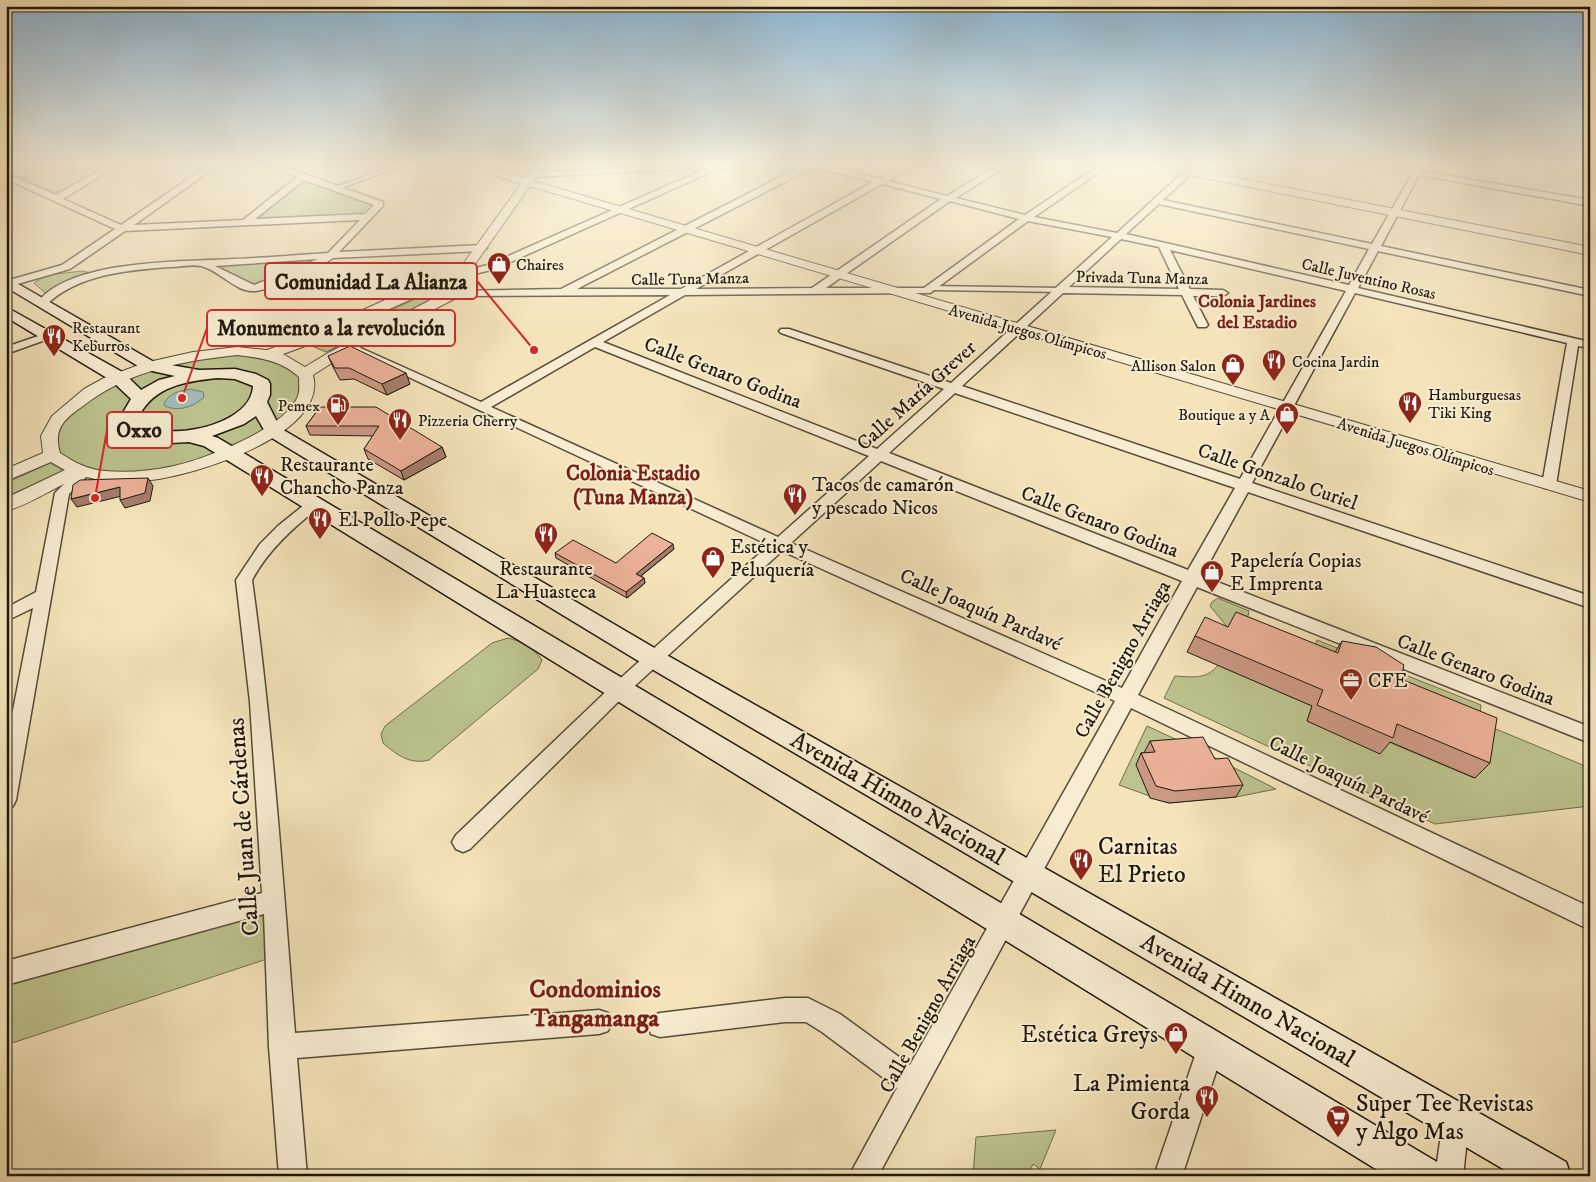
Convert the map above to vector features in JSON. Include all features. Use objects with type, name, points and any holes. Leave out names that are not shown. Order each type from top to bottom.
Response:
[{"type":"main road","points":[[8,282],[149,366],[201,375],[240,374],[253,378],[262,384],[264,393],[259,404],[246,415],[228,425],[206,433],[190,436],[171,437],[136,431],[130,416],[140,399],[171,383],[201,375]]},
{"type":"main road","points":[[6,311],[118,378],[140,399]]},
{"type":"main road","points":[[259,404],[273,431]]},
{"type":"main road","name":"Avenida Himno Nacional","points":[[273,431],[654,659],[1552,1176]]},
{"type":"main road","points":[[190,436],[212,442],[1423,1176]]},
{"type":"street","points":[[102,219],[120,228],[315,219]]},
{"type":"street","points":[[66,267],[133,219]]},
{"type":"street","points":[[246,222],[250,219]]},
{"type":"street","points":[[203,264],[244,285],[254,288],[289,277],[320,263],[331,255],[365,219]]},
{"type":"street","points":[[304,374],[350,347],[455,293],[464,285],[462,274],[502,219]]},
{"type":"street","points":[[270,354],[303,342],[445,278],[491,267],[600,219]]},
{"type":"street","name":"Avenida Juegos Olímpicos","points":[[664,219],[842,272],[893,291],[1023,324],[1550,480],[1590,497]]},
{"type":"street","points":[[560,294],[706,219]]},
{"type":"street","points":[[481,407],[595,344],[678,293],[813,219]]},
{"type":"street","points":[[815,291],[919,219]]},
{"type":"street","points":[[929,290],[1024,219]]},
{"type":"street","name":"Calle Juventino Rosas","points":[[1049,219],[1590,345]]},
{"type":"street","name":"Calle María Grever","points":[[463,842],[620,690],[954,388],[1137,219]]},
{"type":"street","points":[[1241,219],[1590,293]]},
{"type":"street","name":"Calle Benigno Arriaga","points":[[863,1176],[1390,219]]},
{"type":"street","points":[[1439,219],[1590,251]]},
{"type":"street","points":[[1445,219],[1590,246]]},
{"type":"street","points":[[1163,245],[1202,325]]},
{"type":"street","points":[[42,303],[49,295],[71,284],[127,268],[331,255],[482,248]]},
{"type":"street","points":[[8,282],[66,267],[108,272]]},
{"type":"street","name":"Avenida Juegos Olímpicos","points":[[842,272],[929,290],[1023,324]]},
{"type":"street","points":[[929,290],[1061,290]]},
{"type":"street","name":"Calle Tuna Manza","points":[[455,293],[560,294],[929,290]]},
{"type":"street","name":"Privada Tuna Manza","points":[[1061,290],[1223,293]]},
{"type":"street","name":"Calle Gonzalo Curiel","points":[[785,330],[1590,602]]},
{"type":"street","points":[[6,351],[47,336]]},
{"type":"street","points":[[1550,480],[1573,342]]},
{"type":"street","name":"Calle Genaro Godina","points":[[595,344],[1590,735]]},
{"type":"street","name":"Calle Joaquín Pardavé","points":[[350,347],[780,544],[1127,698],[1590,919]]},
{"type":"street","points":[[237,351],[270,354],[294,363],[306,376],[307,392],[296,411],[273,431],[231,454],[196,465],[149,475],[105,476],[72,469],[52,455],[49,437],[60,416],[84,396],[118,378],[149,366],[198,354],[237,351]]},
{"type":"street","points":[[6,476],[52,455]]},
{"type":"street","points":[[6,505],[81,471]]},
{"type":"street","points":[[6,800],[9,775],[62,492],[81,471]]},
{"type":"street","name":"Avenida Juegos Olímpicos","points":[[1550,480],[1590,486]]},
{"type":"street","name":"Calle Juan de Cárdenas","points":[[293,1176],[282,1047],[275,900],[261,717],[244,580],[253,562],[279,532],[314,504]]},
{"type":"street","points":[[6,615],[44,595]]},
{"type":"street","points":[[6,974],[275,900]]},
{"type":"street","points":[[660,1025],[785,1010],[808,1010],[831,1023],[914,1084]]},
{"type":"street","points":[[282,1047],[599,1022]]},
{"type":"street","points":[[1168,1176],[1211,1047]]},
{"type":"street","points":[[1448,1176],[1456,1121]]},
{"type":"green space","points":[[325,257],[255,285],[220,270],[231,263]]},
{"type":"green space","points":[[82,271],[92,273],[87,277],[56,286],[45,293],[34,283],[47,275]]},
{"type":"green space","points":[[455,281],[457,286],[448,296],[326,352],[312,346]]},
{"type":"green space","points":[[237,351],[294,363],[307,392],[273,431],[195,465],[105,476],[52,455],[60,416],[84,395],[157,363]]},
{"type":"green space","points":[[50,463],[64,471],[6,497],[6,483]]},
{"type":"green space","points":[[1218,598],[1249,611],[1247,621],[1314,648],[1317,640],[1481,705],[1479,722],[1590,768],[1590,806],[1435,824],[1164,698],[1175,676],[1193,677],[1204,675],[1214,670],[1218,665],[1312,706],[1307,721],[1384,740],[1474,778],[1228,628],[1210,606]]},
{"type":"green space","points":[[508,638],[522,643],[535,652],[542,660],[538,669],[429,760],[416,761],[404,758],[383,743],[381,734],[385,726],[492,643]]},
{"type":"green space","points":[[1147,726],[1276,789],[1236,797],[1169,803],[1119,785]]},
{"type":"green space","points":[[275,900],[279,955],[6,1045],[6,973]]},
{"type":"green space","points":[[1056,1130],[1040,1169],[1033,1164],[1027,1176],[973,1176],[976,1137]]},
{"type":"water","points":[[190,389],[203,392],[204,397],[186,408],[175,409],[165,406],[164,404],[168,397]]},
{"type":"building","points":[[280,310],[305,324],[281,334]]},
{"type":"building","points":[[350,346],[406,373],[382,384],[349,368],[335,368],[328,356]]},
{"type":"building","points":[[320,407],[376,407],[442,447],[401,471],[364,449],[379,426],[306,426]]},
{"type":"building","points":[[148,478],[145,493],[120,500],[120,487],[71,499],[73,485],[80,480]]},
{"type":"building","points":[[652,533],[673,544],[636,574],[644,578],[626,592],[555,553],[573,540],[616,563]]},
{"type":"building","points":[[1236,612],[1338,653],[1342,641],[1376,647],[1404,665],[1401,679],[1497,718],[1490,763],[1397,724],[1393,738],[1317,705],[1323,690],[1195,636],[1205,617],[1228,627]]},
{"type":"building","points":[[1203,737],[1215,759],[1228,758],[1243,785],[1175,791],[1156,786],[1141,753],[1155,752],[1150,741]]},
{"type":"place","name":"Chaires","points":[[499,285]]},
{"type":"place","name":"Comunidad La Alianza","points":[[534,350]]},
{"type":"place","name":"Restaurant Keburros","points":[[54,357]]},
{"type":"place","name":"Cocina Jardin","points":[[1274,382]]},
{"type":"place","name":"Allison Salon","points":[[1233,386]]},
{"type":"place","name":"Monumento a la revolución","points":[[182,398]]},
{"type":"place","name":"Hamburguesas Tiki King","points":[[1410,424]]},
{"type":"place","name":"Pemex","points":[[338,426]]},
{"type":"place","name":"Boutique a y A","points":[[1287,435]]},
{"type":"place","name":"Pizzeria Cherry","points":[[400,441]]},
{"type":"place","name":"Restaurante Chancho Panza","points":[[262,497]]},
{"type":"place","name":"Oxxo","points":[[95,498]]},
{"type":"place","name":"Tacos de camarón y pescado Nicos","points":[[795,516]]},
{"type":"place","name":"El Pollo Pepe","points":[[320,540]]},
{"type":"place","name":"Restaurante La Huasteca","points":[[546,555]]},
{"type":"place","name":"Estética y Peluquería","points":[[713,579]]},
{"type":"place","name":"Papelería Copias E Imprenta","points":[[1212,593]]},
{"type":"place","name":"CFE","points":[[1351,701]]},
{"type":"place","name":"Carnitas El Prieto","points":[[1081,881]]},
{"type":"place","name":"Estética Greys","points":[[1176,1055]]},
{"type":"place","name":"La Pimienta Gorda","points":[[1207,1118]]},
{"type":"place","name":"Super Tee Revistas y Algo Mas","points":[[1338,1138]]},
{"type":"district","name":"Colonia Jardines del Estadio","points":[[1257,311]]},
{"type":"district","name":"Colonia Estadio (Tuna Manza)","points":[[633,485]]},
{"type":"district","name":"Condominios Tangamanga","points":[[595,1002]]}]
